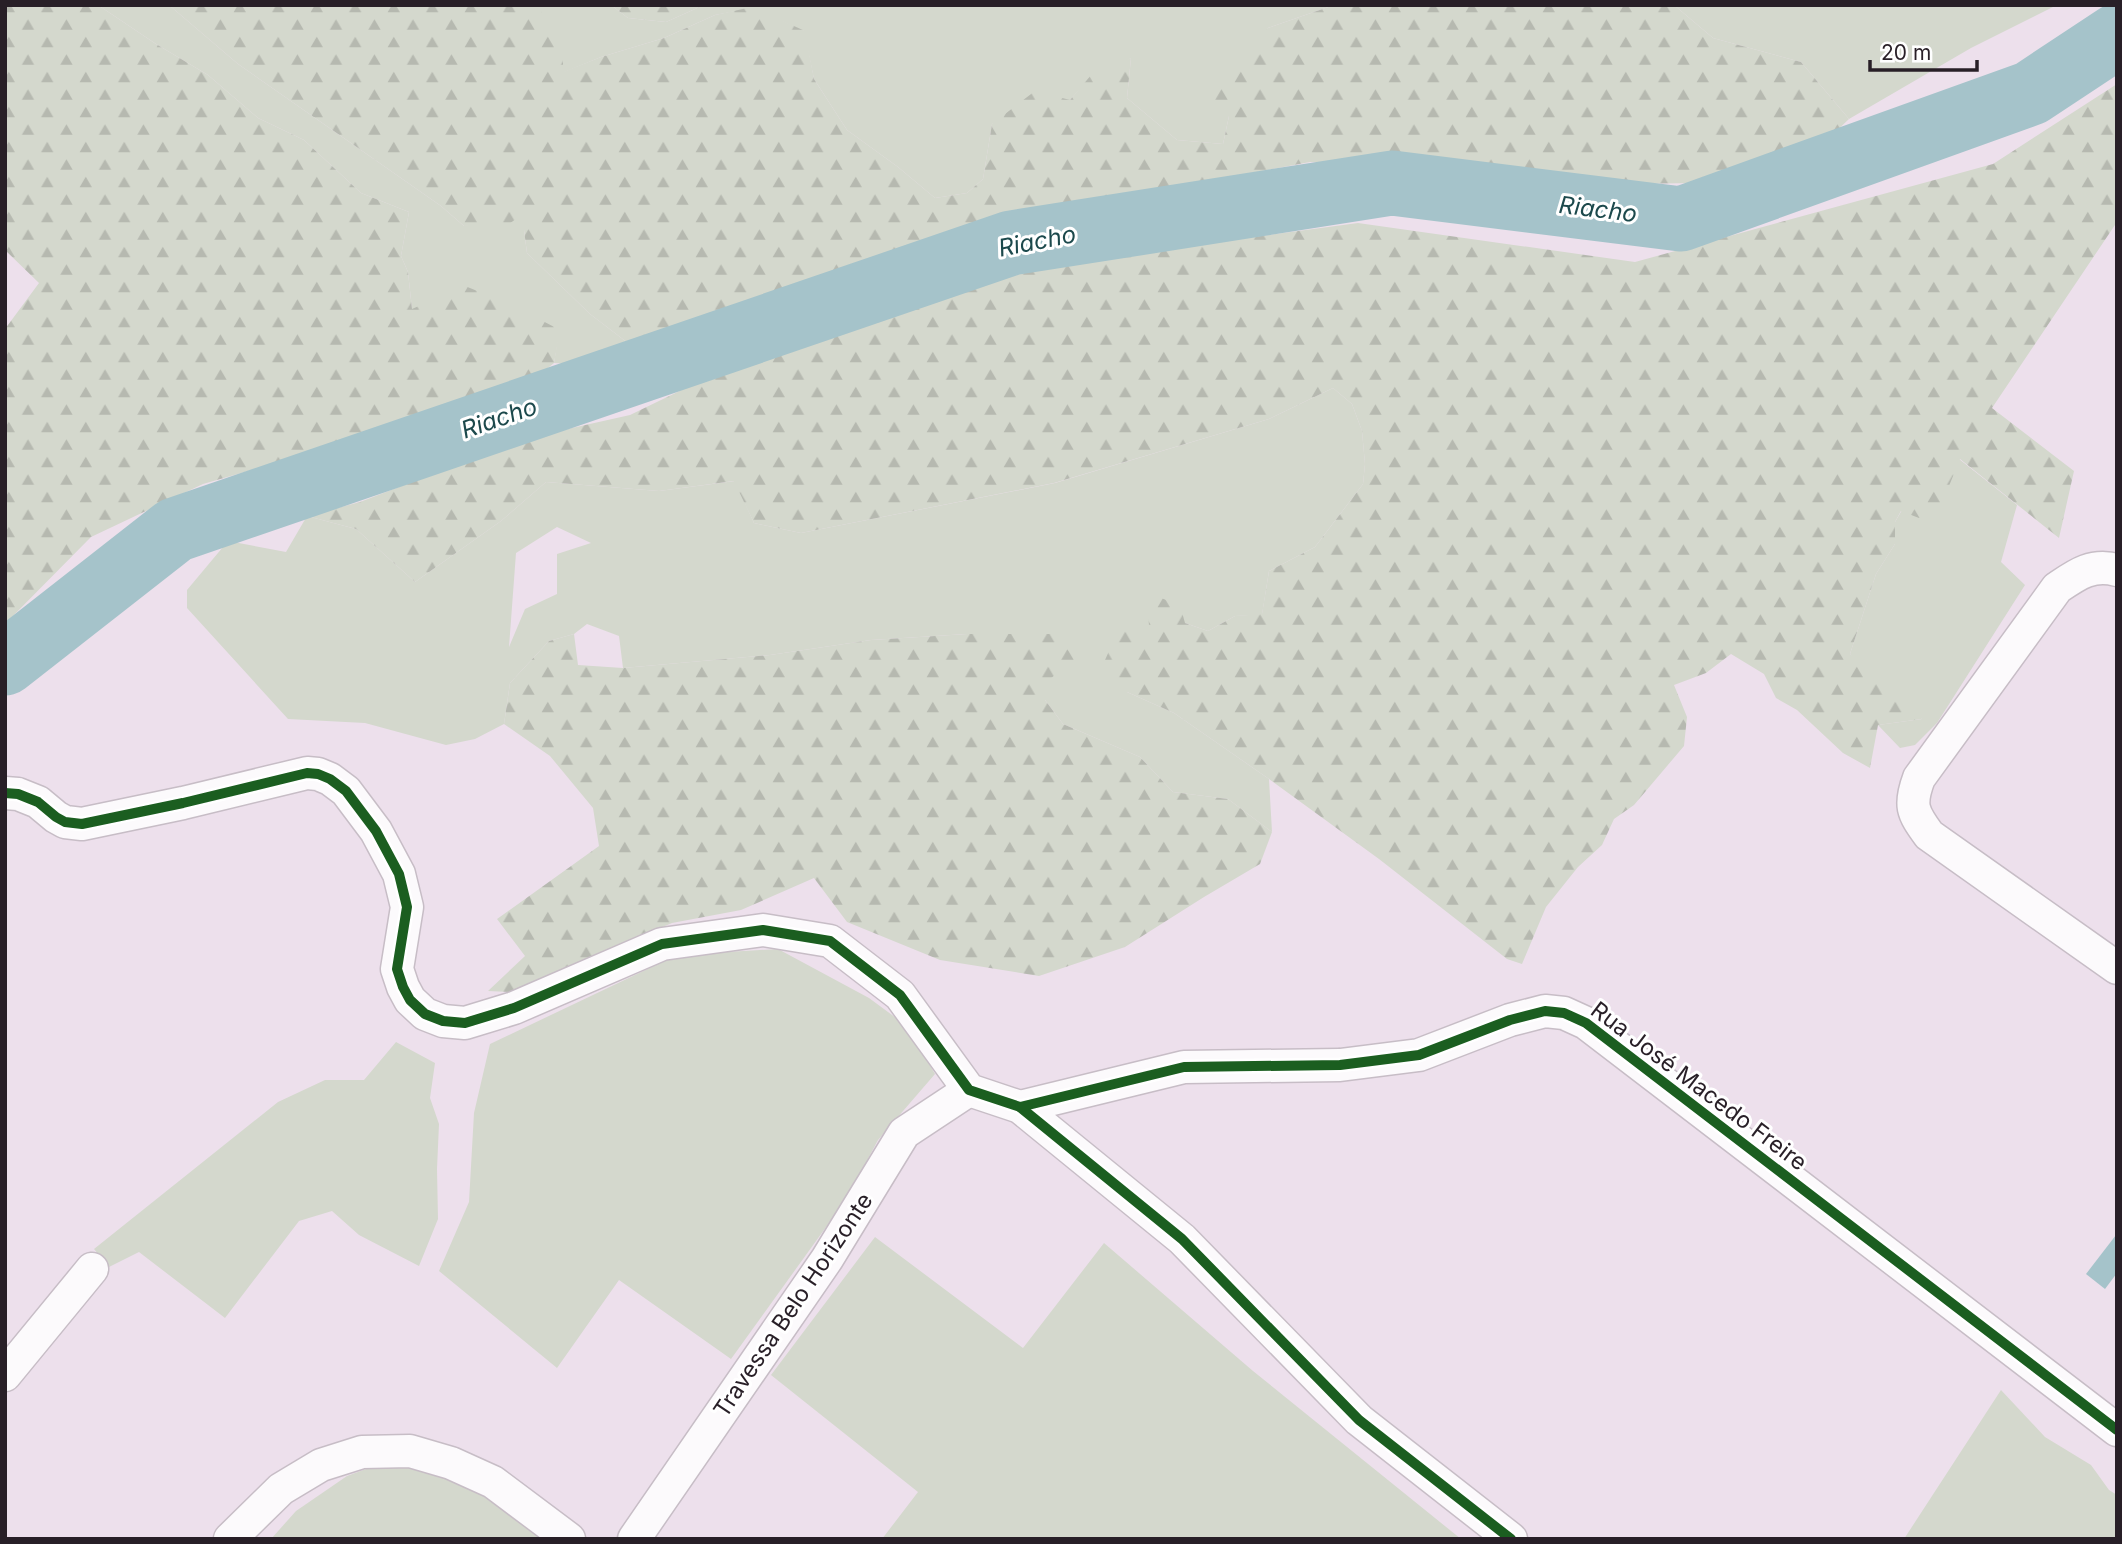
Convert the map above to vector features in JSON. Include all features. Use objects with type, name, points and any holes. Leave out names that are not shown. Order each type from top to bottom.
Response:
[{"type":"street","points":[[2117,570],[2109,568],[2082,571],[2057,589],[1919,778],[1912,796],[1912,808],[1929,835],[2117,968]]},
{"type":"street","points":[[5,793],[18,794],[38,802],[65,822],[82,824],[307,773],[330,779],[346,791],[376,831],[399,874],[407,907],[397,969],[402,987],[410,1000],[425,1014],[443,1021],[465,1023],[514,1008],[662,944],[763,930],[830,942],[900,995],[969,1090],[1020,1107],[1182,1239],[1359,1420],[1511,1539]]},
{"type":"street","name":"Rua José Macedo Freire","points":[[1020,1107],[1184,1067],[1340,1065],[1419,1055],[1510,1020],[1545,1011],[1564,1013],[1586,1023],[2117,1430]]},
{"type":"street","name":"Travessa Belo Horizonte","points":[[634,1539],[827,1259],[904,1133],[969,1090]]},
{"type":"street","points":[[5,1375],[92,1269]]},
{"type":"street","points":[[230,1539],[281,1489],[321,1465],[362,1452],[410,1451],[451,1463],[494,1482],[569,1539]]},
{"type":"green space","points":[[5,5],[98,5],[208,75],[258,118],[304,140],[361,193],[409,212],[401,256],[408,272],[412,309],[465,286],[514,306],[560,330],[554,363],[526,386],[413,424],[203,484],[91,537],[5,624],[5,329],[39,283],[5,250]]},
{"type":"green space","points":[[98,5],[169,5],[238,64],[441,206],[464,226],[524,212],[527,253],[590,314],[641,353],[604,366],[554,363],[559,330],[412,309],[408,272],[401,256],[409,212],[361,193],[304,140],[258,118],[208,75]]},
{"type":"green space","points":[[169,5],[538,5],[563,54],[563,72],[664,38],[715,15],[752,7],[805,31],[814,79],[847,130],[935,198],[967,193],[983,179],[992,124],[1035,91],[1070,100],[1092,74],[1131,58],[1127,98],[1177,140],[1223,144],[1229,116],[1211,102],[1243,57],[1268,28],[1334,5],[1674,5],[1713,38],[1801,62],[1849,119],[1828,139],[1698,183],[1623,184],[1462,166],[1310,162],[1119,198],[922,249],[641,353],[590,314],[527,253],[524,213],[509,224],[464,226],[441,206],[238,64]]},
{"type":"green space","points":[[538,5],[611,5],[628,18],[666,22],[704,5],[1334,5],[1268,28],[1229,116],[1223,144],[1177,140],[1127,98],[1131,58],[1079,90],[1070,100],[992,124],[983,179],[967,193],[935,198],[847,130],[814,79],[804,31],[752,8],[715,15],[664,38],[601,57],[562,73]]},
{"type":"green space","points":[[611,5],[704,5],[666,22],[628,18]]},
{"type":"green space","points":[[1674,5],[2057,5],[1971,48],[1849,119],[1801,62],[1713,38]]},
{"type":"green space","points":[[2117,84],[2117,222],[1992,408],[2074,471],[2059,538],[1960,459],[1940,508],[1919,518],[1901,511],[1895,522],[1895,544],[1876,574],[1850,654],[1905,691],[1922,719],[1878,725],[1870,768],[1843,753],[1797,710],[1776,698],[1764,674],[1731,654],[1706,673],[1674,685],[1687,717],[1684,746],[1634,805],[1614,819],[1602,845],[1578,867],[1546,907],[1522,964],[1507,959],[1379,859],[1174,713],[1127,692],[1105,660],[1114,640],[1126,627],[1150,639],[1148,612],[1161,598],[1180,605],[1185,623],[1208,631],[1235,616],[1262,614],[1269,571],[1315,547],[1363,484],[1365,464],[1362,431],[1352,404],[1333,388],[1269,419],[1054,483],[801,533],[754,523],[734,481],[659,491],[546,482],[501,521],[415,582],[356,529],[307,516],[360,502],[438,472],[563,430],[630,415],[723,370],[1006,270],[1358,223],[1635,262],[1993,164]]},
{"type":"green space","points":[[1333,388],[1352,404],[1362,431],[1365,464],[1363,484],[1315,547],[1269,571],[1262,615],[1235,616],[1208,631],[1185,623],[1150,639],[1127,692],[1174,713],[1269,779],[1272,832],[1228,799],[1173,792],[1140,757],[1063,724],[1045,700],[1045,683],[967,634],[871,640],[770,655],[623,668],[619,636],[587,624],[574,634],[549,641],[510,683],[504,724],[475,739],[446,745],[365,723],[288,719],[187,608],[187,590],[228,541],[286,552],[307,516],[356,529],[415,582],[501,521],[546,482],[659,491],[735,481],[754,523],[801,533],[1055,483],[1269,419]],"holes":[[[557,527],[591,543],[557,554],[557,594],[525,609],[509,647],[516,553]]]},
{"type":"green space","points":[[1959,459],[2017,505],[2001,562],[2025,585],[1937,723],[1915,745],[1900,748],[1878,725],[1922,719],[1850,654],[1876,574],[1895,544],[1895,522],[1902,510]]},
{"type":"green space","points":[[574,634],[578,665],[623,668],[770,655],[871,640],[967,634],[1056,634],[1075,659],[1045,683],[1045,700],[1063,724],[1140,757],[1173,792],[1228,799],[1272,832],[1260,864],[1125,947],[1039,976],[940,960],[847,922],[814,878],[741,910],[672,923],[509,992],[488,991],[525,956],[497,919],[599,846],[593,808],[550,756],[504,724],[510,683],[549,641]]},
{"type":"green space","points":[[778,949],[869,998],[907,1026],[935,1074],[878,1140],[847,1198],[731,1359],[619,1280],[557,1368],[439,1271],[469,1202],[474,1113],[490,1044],[677,955]]},
{"type":"green space","points":[[396,1042],[435,1063],[430,1098],[439,1124],[438,1219],[419,1266],[359,1235],[332,1211],[299,1221],[225,1318],[139,1252],[109,1267],[94,1249],[278,1102],[325,1080],[364,1080]]},
{"type":"green space","points":[[875,1237],[1023,1348],[1104,1243],[1253,1371],[1461,1539],[882,1539],[918,1492],[771,1375]]},
{"type":"green space","points":[[2001,1390],[2045,1437],[2091,1465],[2109,1490],[2117,1495],[2117,1539],[1904,1539]]},
{"type":"green space","points":[[385,1462],[444,1474],[484,1488],[549,1539],[271,1539],[296,1511],[347,1476]]},
{"type":"water","points":[[2116,1235],[2117,1273],[2105,1289],[2086,1274]]},
{"type":"waterway","name":"Riacho","points":[[5,663],[175,530],[1011,243],[1392,183],[1681,219],[2031,93],[2117,36]]},
{"type":"cycle path","points":[[5,793],[18,794],[38,802],[65,822],[82,824],[307,773],[330,779],[346,791],[376,831],[399,874],[407,907],[397,969],[410,1000],[425,1014],[443,1021],[465,1023],[514,1008],[662,944],[763,930],[830,941],[900,995],[969,1090],[1020,1107],[1182,1239],[1359,1420],[1511,1539]]},
{"type":"cycle path","points":[[1020,1107],[1184,1067],[1340,1065],[1419,1055],[1510,1020],[1545,1011],[1564,1013],[1586,1023],[2117,1430]]}]
